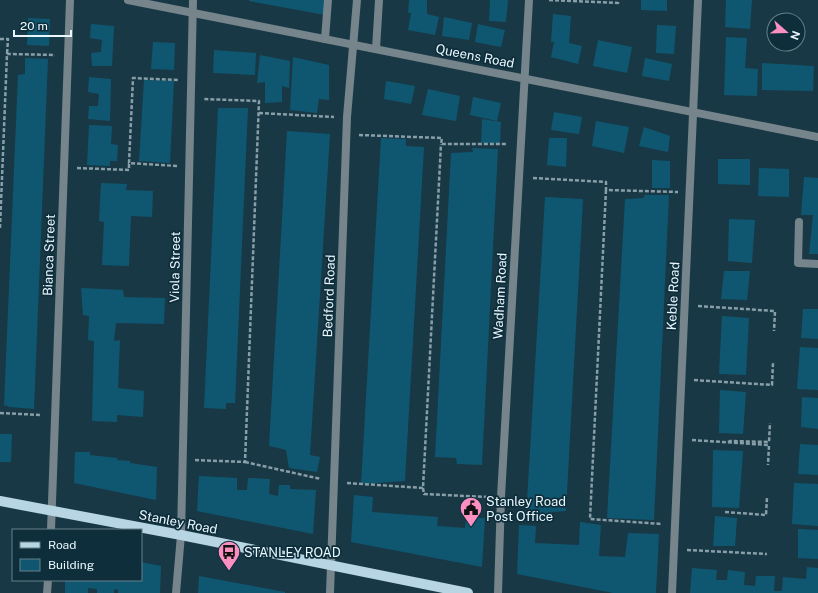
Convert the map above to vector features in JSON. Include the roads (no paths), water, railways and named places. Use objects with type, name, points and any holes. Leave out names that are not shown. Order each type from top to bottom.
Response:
[{"type":"main road","name":"Stanley Road","points":[[0,501],[181,535],[468,593]]},
{"type":"street","name":"Bianca Street","points":[[52,529],[70,0]]},
{"type":"street","name":"Queens Road","points":[[128,0],[818,136]]},
{"type":"street","name":"Viola Street","points":[[176,593],[181,535],[193,0]]},
{"type":"street","points":[[325,39],[328,0]]},
{"type":"street","name":"Bedford Road","points":[[330,593],[346,134],[357,0]]},
{"type":"street","points":[[376,49],[379,0]]},
{"type":"street","name":"Wadham Road","points":[[498,593],[501,497],[529,0]]},
{"type":"street","name":"Keble Road","points":[[672,593],[698,0]]},
{"type":"street","points":[[799,222],[798,263],[818,264]]},
{"type":"street","points":[[47,593],[48,581]]},
{"type":"place","name":"Stanley Road Post Office","points":[[471,528]]},
{"type":"place","name":"STANLEY ROAD","points":[[229,572]]}]
